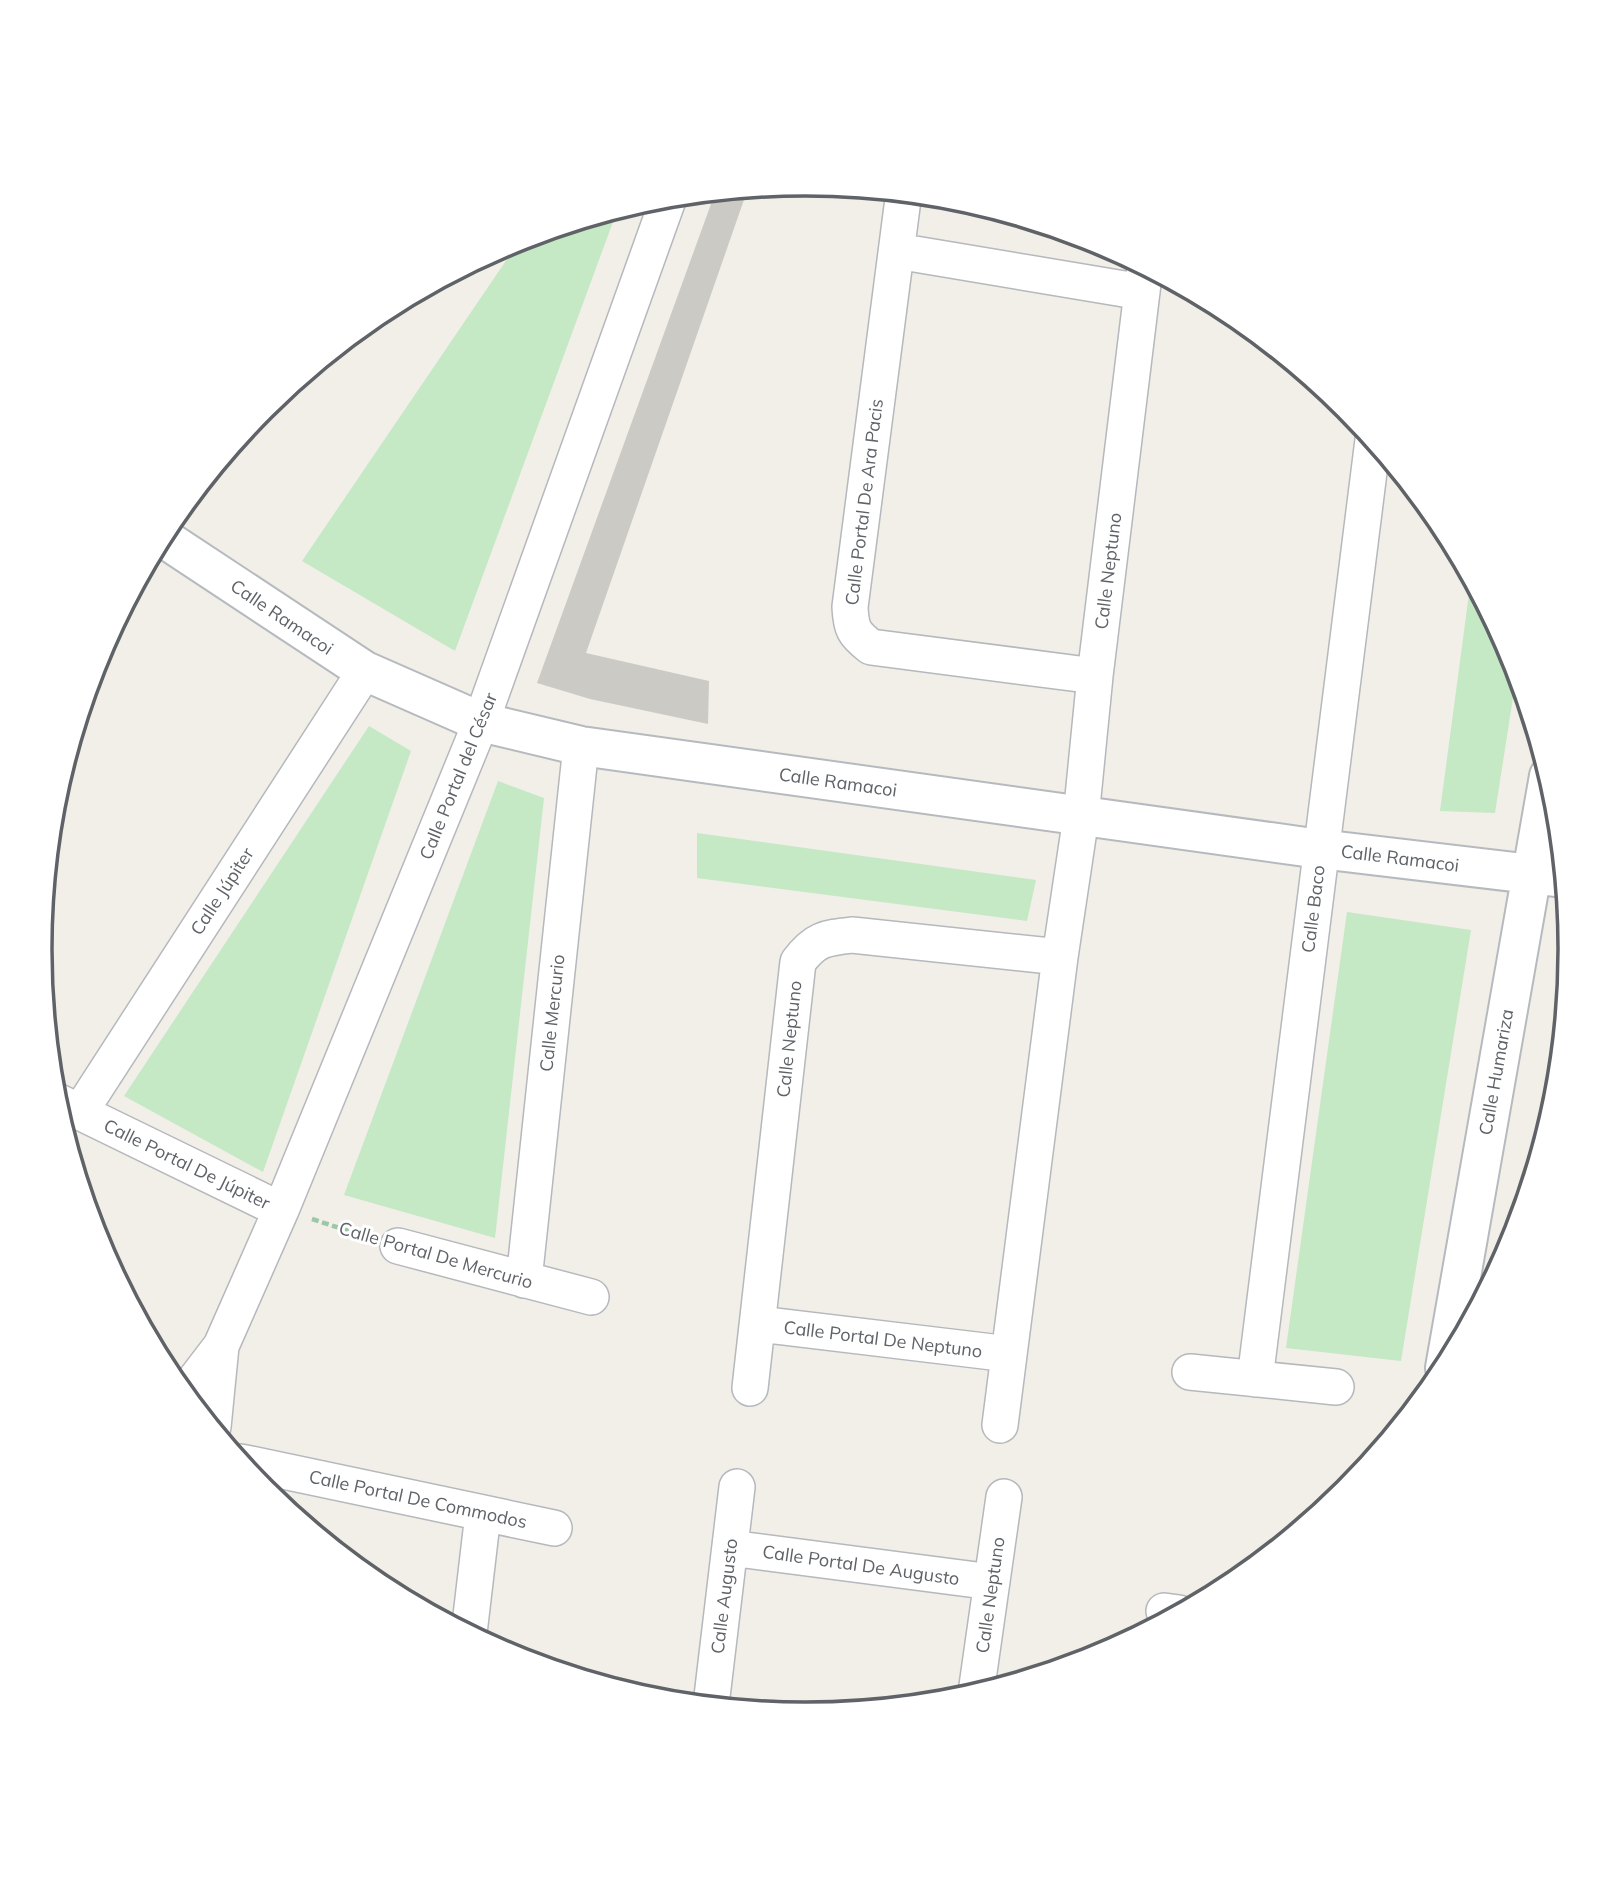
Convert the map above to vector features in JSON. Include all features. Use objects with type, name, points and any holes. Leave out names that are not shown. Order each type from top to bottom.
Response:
[{"type":"street","name":"Calle Portal De Ara Pacis","points":[[903,202],[850,607],[851,622],[857,636],[872,647],[1095,676]]},
{"type":"street","name":"Calle Portal del César","points":[[221,1346],[281,1210],[481,722],[665,209]]},
{"type":"street","points":[[897,251],[1144,280]]},
{"type":"street","name":"Calle Neptuno","points":[[1000,1424],[1060,957],[1082,817],[1095,676],[1144,280]]},
{"type":"street","name":"Calle Baco","points":[[1255,1379],[1371,452]]},
{"type":"street","name":"Calle Ramacoi","points":[[172,543],[365,671],[481,722],[580,746],[1320,849],[1547,876]]},
{"type":"street","name":"Calle Júpiter","points":[[69,1105],[365,671]]},
{"type":"street","name":"Calle Mercurio","points":[[524,1280],[580,746]]},
{"type":"street","name":"Calle Humariza","points":[[1452,1336],[1547,876],[1548,826]]},
{"type":"street","name":"Calle Neptuno","points":[[750,1388],[798,962],[810,946],[826,938],[852,935],[1060,957]]},
{"type":"street","name":"Calle Portal De Júpiter","points":[[69,1107],[281,1210]]},
{"type":"street","name":"Calle Portal De Mercurio","points":[[398,1247],[591,1297]]},
{"type":"street","name":"Calle Portal De Neptuno","points":[[758,1324],[1009,1354]]},
{"type":"street","points":[[192,1384],[221,1346]]},
{"type":"street","points":[[214,1415],[221,1346]]},
{"type":"street","points":[[1190,1372],[1336,1387]]},
{"type":"street","name":"Calle Portal De Commodos","points":[[259,1466],[554,1528]]},
{"type":"street","name":"Calle Augusto","points":[[712,1696],[737,1487]]},
{"type":"street","name":"Calle Neptuno","points":[[978,1682],[1004,1497]]},
{"type":"street","points":[[470,1623],[483,1514]]},
{"type":"street","name":"Calle Portal De Augusto","points":[[730,1548],[992,1582]]},
{"type":"path","name":"Calle Portal De Mercurio","points":[[281,1210],[398,1247]]},
{"type":"green space","points":[[613,221],[455,651],[302,561],[508,257],[563,236]]},
{"type":"green space","points":[[1469,594],[1514,693],[1495,813],[1440,811]]},
{"type":"green space","points":[[369,726],[411,751],[263,1172],[124,1096]]},
{"type":"green space","points":[[498,781],[544,798],[495,1238],[344,1195]]},
{"type":"green space","points":[[697,833],[1036,880],[1027,921],[697,878]]},
{"type":"green space","points":[[1347,912],[1471,930],[1401,1361],[1286,1348]]},
{"type":"building","points":[[744,199],[586,653],[709,681],[708,724],[590,699],[537,683],[712,202]]}]
